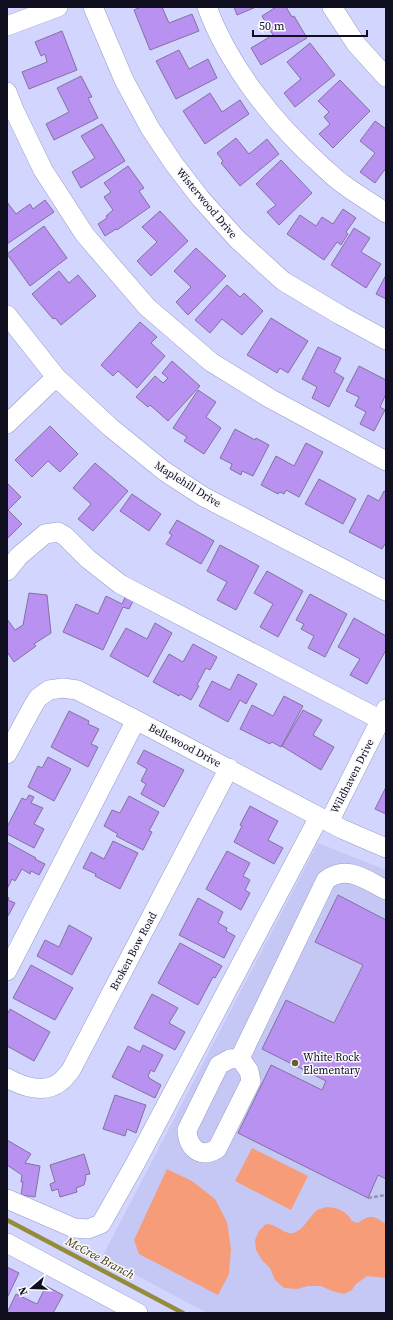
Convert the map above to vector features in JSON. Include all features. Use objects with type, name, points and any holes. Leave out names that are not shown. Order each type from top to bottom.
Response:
[{"type":"street","points":[[7,26],[58,7]]},
{"type":"street","name":"Wisterwood Drive","points":[[93,7],[124,80],[150,128],[174,164],[201,199],[237,239],[283,281],[386,340]]},
{"type":"street","points":[[207,7],[213,23],[237,68],[270,113],[306,151],[342,184],[386,213]]},
{"type":"street","points":[[332,7],[356,44],[386,78]]},
{"type":"street","points":[[7,92],[15,112],[47,177],[85,235],[147,306],[211,362],[271,399],[386,461]]},
{"type":"street","name":"Maplehill Drive","points":[[7,314],[56,377],[110,428],[164,471],[204,497],[386,591]]},
{"type":"street","points":[[7,424],[56,377]]},
{"type":"street","points":[[7,571],[19,556],[45,534],[58,532],[65,536],[88,559],[120,584],[383,715]]},
{"type":"street","name":"Bellewood Drive","points":[[7,754],[38,698],[49,690],[63,688],[77,690],[229,768],[324,819],[386,848]]},
{"type":"street","name":"Wildhaven Drive","points":[[7,1199],[74,1228],[88,1229],[101,1224],[324,819],[383,715]]},
{"type":"street","points":[[7,971],[136,720]]},
{"type":"street","name":"Broken Bow Road","points":[[7,1078],[31,1087],[45,1089],[60,1082],[71,1070],[229,768]]},
{"type":"street","points":[[240,1058],[326,880],[333,875],[342,872],[353,874],[386,890]]},
{"type":"street","points":[[240,1058],[249,1071],[251,1081],[218,1149],[210,1153],[201,1153],[192,1148],[188,1139],[187,1130],[219,1065],[230,1059],[240,1058]]},
{"type":"street","points":[[7,1243],[138,1313]]},
{"type":"path","points":[[368,1198],[386,1195]]},
{"type":"shaded area","name":"White Rock Elementary","points":[[318,843],[386,870],[386,1313],[207,1313],[102,1257]]},
{"type":"shaded area","points":[[252,1148],[308,1176],[291,1210],[235,1181]]},
{"type":"shaded area","points":[[167,1169],[192,1181],[215,1199],[227,1222],[231,1249],[229,1274],[218,1295],[139,1254],[134,1240]]},
{"type":"shaded area","points":[[327,1207],[342,1211],[352,1221],[358,1223],[366,1218],[372,1217],[386,1224],[386,1278],[367,1276],[355,1285],[352,1290],[344,1294],[321,1286],[308,1286],[297,1289],[284,1288],[275,1280],[270,1268],[262,1260],[256,1250],[255,1240],[259,1231],[266,1224],[289,1233],[293,1233],[301,1228],[317,1210]]},
{"type":"building","points":[[141,7],[162,7],[169,23],[192,14],[199,31],[150,50],[134,10]]},
{"type":"building","points":[[234,7],[256,7],[237,15]]},
{"type":"building","points":[[276,7],[286,7],[292,17],[294,16],[307,38],[261,65],[251,48],[273,35],[262,16]]},
{"type":"building","points":[[62,31],[77,70],[29,89],[22,72],[47,62],[45,54],[41,56],[35,42]]},
{"type":"building","points":[[310,43],[335,75],[295,107],[284,93],[301,79],[287,62]]},
{"type":"building","points":[[179,50],[189,69],[208,59],[217,78],[176,99],[156,61]]},
{"type":"building","points":[[81,76],[92,97],[88,98],[98,118],[54,140],[46,124],[69,112],[57,88]]},
{"type":"building","points":[[340,80],[370,111],[333,148],[319,134],[330,124],[324,117],[329,112],[318,101]]},
{"type":"building","points":[[210,93],[222,112],[240,100],[249,114],[205,144],[183,111]]},
{"type":"building","points":[[375,121],[386,129],[386,168],[375,183],[360,172],[375,153],[360,141]]},
{"type":"building","points":[[102,124],[125,161],[81,188],[72,172],[95,158],[81,136]]},
{"type":"building","points":[[236,138],[249,154],[267,139],[279,154],[240,186],[221,163],[223,161],[217,153]]},
{"type":"building","points":[[281,160],[312,193],[279,225],[267,212],[276,205],[256,184]]},
{"type":"building","points":[[128,166],[144,188],[139,191],[150,207],[117,230],[116,229],[105,236],[98,224],[107,218],[106,216],[113,210],[104,197],[111,192],[104,183]]},
{"type":"building","points":[[45,200],[54,212],[7,244],[7,202],[16,214],[30,204],[33,209]]},
{"type":"building","points":[[343,209],[356,218],[346,232],[348,234],[341,245],[337,242],[324,260],[287,234],[300,215],[316,226],[322,217],[333,224]]},
{"type":"building","points":[[160,211],[188,241],[151,276],[137,261],[157,242],[142,227]]},
{"type":"building","points":[[44,226],[67,258],[30,286],[7,254]]},
{"type":"building","points":[[354,228],[370,238],[361,252],[381,264],[366,288],[331,265]]},
{"type":"building","points":[[196,248],[226,276],[188,315],[176,302],[191,287],[174,271]]},
{"type":"building","points":[[59,271],[69,283],[78,275],[96,296],[61,325],[55,318],[53,319],[32,294]]},
{"type":"building","points":[[386,275],[386,299],[376,294]]},
{"type":"building","points":[[227,285],[240,297],[244,293],[263,311],[242,335],[222,319],[210,333],[195,320]]},
{"type":"building","points":[[271,318],[308,341],[288,373],[280,368],[277,373],[247,355]]},
{"type":"building","points":[[140,322],[157,337],[151,343],[165,356],[137,388],[118,371],[113,376],[101,365]]},
{"type":"building","points":[[318,347],[341,358],[334,372],[344,378],[329,407],[312,398],[317,387],[302,379]]},
{"type":"building","points":[[172,361],[200,386],[168,421],[150,405],[148,407],[136,397],[155,376],[163,383],[168,378],[162,373]]},
{"type":"building","points":[[359,366],[386,380],[386,394],[380,407],[385,410],[374,431],[360,424],[366,412],[355,406],[359,397],[346,391]]},
{"type":"building","points":[[198,390],[216,402],[206,417],[221,428],[204,454],[184,441],[187,437],[173,428]]},
{"type":"building","points":[[50,426],[78,454],[60,472],[48,461],[32,477],[15,460]]},
{"type":"building","points":[[235,429],[255,440],[256,438],[269,445],[253,476],[242,471],[241,475],[230,469],[232,464],[220,458]]},
{"type":"building","points":[[306,443],[323,452],[299,497],[286,490],[284,494],[280,492],[278,494],[261,485],[276,456],[294,466]]},
{"type":"building","points":[[95,463],[128,491],[93,531],[78,519],[91,504],[73,488]]},
{"type":"building","points":[[319,479],[356,499],[343,524],[305,504]]},
{"type":"building","points":[[7,483],[21,497],[8,510],[22,524],[7,539]]},
{"type":"building","points":[[384,491],[386,492],[386,542],[382,549],[349,532],[368,495],[379,501]]},
{"type":"building","points":[[132,494],[161,514],[149,531],[120,511]]},
{"type":"building","points":[[177,520],[214,541],[201,564],[166,544],[172,535],[169,533]]},
{"type":"building","points":[[220,545],[259,566],[236,610],[217,600],[227,582],[207,571]]},
{"type":"building","points":[[267,571],[303,591],[278,637],[260,627],[273,604],[254,593]]},
{"type":"building","points":[[29,593],[47,595],[51,633],[34,644],[36,646],[14,662],[7,652],[7,619],[15,630],[23,625]]},
{"type":"building","points":[[127,593],[135,597],[129,609],[123,607],[103,650],[63,632],[76,604],[98,614],[106,596],[122,604]]},
{"type":"building","points":[[310,594],[347,614],[325,657],[308,648],[314,636],[301,629],[304,624],[296,620]]},
{"type":"building","points":[[354,618],[386,636],[386,650],[367,684],[350,675],[360,659],[338,647]]},
{"type":"building","points":[[155,623],[172,633],[148,677],[110,656],[126,628],[147,639]]},
{"type":"building","points":[[193,644],[217,657],[210,670],[206,668],[197,685],[199,686],[191,700],[180,694],[179,696],[153,682],[169,654],[183,662]]},
{"type":"building","points":[[238,674],[257,684],[246,704],[240,700],[228,722],[199,706],[212,681],[230,690]]},
{"type":"building","points":[[284,696],[303,706],[281,747],[272,742],[270,744],[240,729],[252,705],[273,716]]},
{"type":"building","points":[[303,710],[322,720],[313,735],[334,747],[321,770],[282,746]]},
{"type":"building","points":[[69,711],[89,721],[88,724],[99,729],[91,744],[98,747],[88,767],[51,747]]},
{"type":"building","points":[[144,750],[184,770],[164,807],[141,794],[146,784],[141,781],[147,769],[137,763]]},
{"type":"building","points":[[48,757],[71,769],[54,801],[28,787],[38,766],[42,768]]},
{"type":"building","points":[[386,787],[386,814],[375,809]]},
{"type":"building","points":[[29,795],[34,797],[31,803],[43,808],[34,824],[44,829],[34,848],[7,834],[7,827],[22,798],[26,800]]},
{"type":"building","points":[[129,796],[159,812],[149,831],[152,832],[143,850],[116,836],[118,834],[104,826],[112,810],[120,813]]},
{"type":"building","points":[[250,806],[278,821],[268,840],[283,848],[274,864],[234,842],[242,826],[240,825]]},
{"type":"building","points":[[113,841],[138,853],[120,889],[83,868],[91,852],[104,859]]},
{"type":"building","points":[[7,842],[45,864],[39,875],[31,871],[30,874],[22,869],[15,881],[12,879],[7,889]]},
{"type":"building","points":[[227,851],[250,863],[243,876],[250,880],[245,890],[250,893],[241,910],[206,889]]},
{"type":"building","points":[[338,895],[386,920],[386,1179],[378,1175],[368,1198],[238,1133],[271,1065],[322,1090],[326,1081],[262,1049],[286,1000],[334,1023],[363,965],[315,942]]},
{"type":"building","points":[[7,897],[9,898],[8,900],[15,903],[8,916],[7,916]]},
{"type":"building","points":[[198,898],[223,912],[218,923],[227,928],[226,931],[235,936],[224,958],[179,935]]},
{"type":"building","points":[[69,925],[92,938],[72,975],[37,956],[45,940],[59,947]]},
{"type":"building","points":[[180,943],[222,966],[215,978],[213,977],[198,1005],[158,983]]},
{"type":"building","points":[[31,965],[73,988],[55,1020],[13,998]]},
{"type":"building","points":[[152,994],[178,1008],[169,1023],[185,1032],[175,1050],[134,1028]]},
{"type":"building","points":[[10,1009],[50,1032],[34,1061],[7,1046],[7,1015]]},
{"type":"building","points":[[143,1045],[163,1055],[154,1072],[151,1070],[148,1076],[161,1085],[155,1098],[112,1077],[128,1046],[140,1052]]},
{"type":"building","points":[[115,1095],[146,1105],[136,1133],[127,1129],[125,1136],[103,1129]]},
{"type":"building","points":[[7,1140],[31,1154],[25,1163],[40,1166],[35,1197],[21,1195],[23,1182],[21,1182],[22,1175],[7,1165]]},
{"type":"building","points":[[84,1154],[90,1174],[85,1175],[86,1178],[84,1185],[76,1188],[77,1192],[60,1197],[58,1189],[52,1191],[50,1184],[55,1182],[50,1165]]},
{"type":"building","points":[[7,1267],[19,1273],[7,1298]]},
{"type":"building","points":[[46,1286],[63,1295],[53,1313],[7,1313],[16,1294],[37,1304]]},
{"type":"waterway","name":"McCree Branch","points":[[7,1220],[183,1313]]},
{"type":"place","name":"White Rock Elementary","points":[[295,1063]]}]
